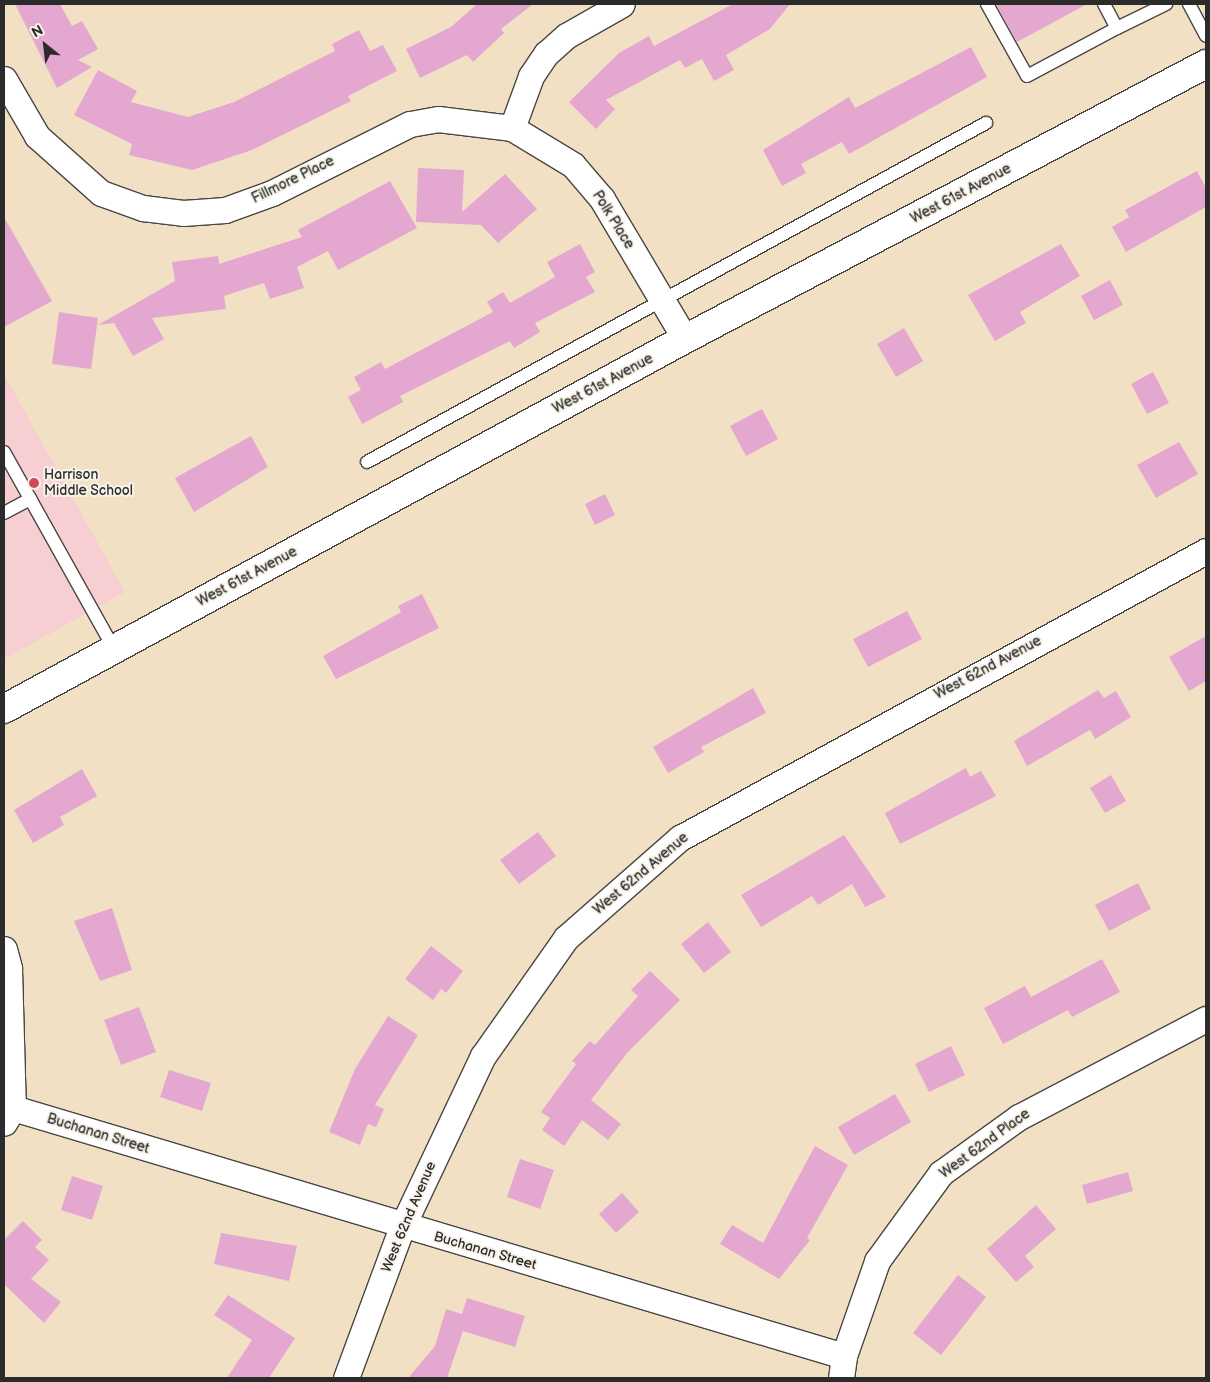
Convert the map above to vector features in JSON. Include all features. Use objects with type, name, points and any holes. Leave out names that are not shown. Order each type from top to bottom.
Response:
[{"type":"main road","name":"West 61st Avenue","points":[[4,709],[685,339],[1206,64]]},
{"type":"street","points":[[512,128],[531,76],[546,54],[566,36],[622,4]]},
{"type":"street","name":"Fillmore Place","points":[[4,79],[37,136],[101,193],[143,208],[183,213],[225,210],[272,193],[410,124],[438,119],[512,128]]},
{"type":"street","name":"Polk Place","points":[[512,128],[573,165],[602,199],[685,339]]},
{"type":"street","name":"West 62nd Avenue","points":[[346,1378],[402,1227],[483,1056],[566,938],[680,838],[1206,551]]},
{"type":"street","points":[[4,950],[9,968],[8,1115]]},
{"type":"street","name":"West 62nd Place","points":[[843,1367],[877,1261],[941,1173],[1019,1117],[1206,1019]]},
{"type":"street","name":"Buchanan Street","points":[[8,1115],[402,1227],[843,1367]]},
{"type":"lane","points":[[987,4],[1027,76],[1166,4]]},
{"type":"lane","points":[[1104,4],[1117,28]]},
{"type":"lane","points":[[1189,4],[1206,36]]},
{"type":"lane","points":[[368,462],[986,123]]},
{"type":"lane","points":[[4,452],[114,649]]},
{"type":"lane","points":[[4,514],[30,499]]},
{"type":"shaded area","name":"Harrison Middle School","points":[[4,374],[125,592],[4,659]]},
{"type":"building","points":[[15,4],[60,4],[72,26],[82,21],[98,49],[78,60],[92,67],[57,88]]},
{"type":"building","points":[[477,4],[533,4],[501,29],[504,33],[473,62],[467,55],[420,78],[406,49],[451,27]]},
{"type":"building","points":[[733,4],[790,4],[770,29],[726,55],[734,70],[714,81],[702,59],[685,68],[680,60],[606,100],[615,109],[596,129],[569,102],[619,53],[649,36],[654,46]]},
{"type":"building","points":[[996,4],[1087,4],[1017,42]]},
{"type":"building","points":[[359,30],[370,51],[383,45],[397,71],[348,96],[351,101],[252,150],[192,170],[129,155],[132,144],[74,115],[98,70],[137,91],[131,102],[188,117],[234,102],[335,51],[332,44]]},
{"type":"building","points":[[971,47],[987,77],[849,154],[842,142],[801,164],[806,173],[782,186],[763,150],[849,97],[855,108]]},
{"type":"building","points":[[418,168],[464,170],[462,212],[505,174],[537,209],[498,243],[481,225],[416,222]]},
{"type":"building","points":[[1197,171],[1206,188],[1206,207],[1126,252],[1112,227],[1129,217],[1125,210]]},
{"type":"building","points":[[390,181],[417,228],[338,270],[328,251],[297,267],[304,288],[270,299],[264,283],[224,296],[226,309],[152,318],[164,339],[133,356],[114,323],[98,325],[175,281],[172,262],[218,256],[219,264],[302,237],[298,230]]},
{"type":"building","points":[[4,217],[52,301],[4,327]]},
{"type":"building","points":[[580,244],[595,272],[586,277],[595,292],[535,323],[540,332],[514,348],[510,341],[400,396],[403,402],[362,424],[348,397],[361,390],[354,377],[381,362],[385,369],[493,312],[487,302],[503,292],[510,303],[555,277],[547,262]]},
{"type":"building","points":[[1061,244],[1080,276],[1020,312],[1026,323],[995,341],[968,295]]},
{"type":"building","points":[[1110,280],[1123,305],[1094,320],[1081,296]]},
{"type":"building","points":[[59,312],[98,318],[91,369],[52,364]]},
{"type":"building","points":[[904,328],[923,361],[896,377],[877,344]]},
{"type":"building","points":[[1153,372],[1169,403],[1147,414],[1131,384]]},
{"type":"building","points":[[762,409],[778,439],[746,456],[730,426]]},
{"type":"building","points":[[251,436],[268,467],[194,512],[175,478]]},
{"type":"building","points":[[1179,442],[1198,474],[1156,498],[1137,465]]},
{"type":"building","points":[[605,494],[615,515],[595,525],[585,504]]},
{"type":"building","points":[[422,594],[439,628],[336,679],[323,656],[401,612],[398,606]]},
{"type":"building","points":[[907,611],[922,639],[868,667],[853,639]]},
{"type":"building","points":[[1206,636],[1206,681],[1189,691],[1169,657]]},
{"type":"building","points":[[753,688],[766,713],[701,747],[704,752],[668,773],[653,747]]},
{"type":"building","points":[[1098,690],[1104,698],[1116,691],[1131,717],[1095,739],[1090,730],[1027,766],[1014,741]]},
{"type":"building","points":[[966,768],[970,777],[981,771],[996,796],[900,844],[885,813]]},
{"type":"building","points":[[82,769],[97,796],[60,817],[64,825],[33,843],[14,810]]},
{"type":"building","points":[[1111,775],[1126,801],[1105,813],[1090,788]]},
{"type":"building","points":[[538,832],[556,856],[519,884],[500,860]]},
{"type":"building","points":[[844,835],[886,897],[865,907],[852,884],[818,905],[812,896],[761,927],[741,895]]},
{"type":"building","points":[[1138,883],[1151,909],[1109,931],[1095,905]]},
{"type":"building","points":[[112,908],[132,970],[100,981],[74,921]]},
{"type":"building","points":[[708,922],[731,952],[704,973],[681,944]]},
{"type":"building","points":[[431,946],[463,971],[446,993],[441,989],[433,1000],[405,979]]},
{"type":"building","points":[[1102,959],[1120,992],[1072,1017],[1068,1010],[1003,1044],[984,1008],[1025,986],[1031,997]]},
{"type":"building","points":[[650,971],[680,1000],[627,1053],[591,1100],[621,1124],[608,1140],[582,1120],[564,1146],[542,1130],[550,1118],[541,1112],[576,1064],[572,1061],[590,1041],[595,1045],[638,996],[631,990]]},
{"type":"building","points":[[139,1007],[156,1052],[121,1065],[104,1020]]},
{"type":"building","points":[[388,1016],[418,1035],[375,1105],[384,1109],[376,1127],[368,1124],[360,1145],[329,1132],[355,1069]]},
{"type":"building","points":[[951,1046],[965,1075],[929,1092],[915,1064]]},
{"type":"building","points":[[169,1070],[211,1083],[202,1111],[160,1097]]},
{"type":"building","points":[[895,1094],[911,1122],[854,1155],[838,1127]]},
{"type":"building","points":[[815,1146],[848,1165],[807,1238],[810,1240],[779,1279],[720,1244],[732,1225],[763,1243]]},
{"type":"building","points":[[520,1159],[554,1170],[540,1209],[507,1197]]},
{"type":"building","points":[[1128,1172],[1133,1191],[1087,1204],[1082,1185]]},
{"type":"building","points":[[72,1176],[103,1186],[92,1220],[61,1210]]},
{"type":"building","points":[[622,1193],[639,1212],[616,1233],[599,1214]]},
{"type":"building","points":[[1036,1205],[1056,1229],[1025,1256],[1034,1267],[1016,1282],[987,1249]]},
{"type":"building","points":[[23,1221],[42,1240],[35,1247],[49,1260],[31,1279],[61,1302],[44,1323],[4,1284],[4,1240]]},
{"type":"building","points":[[221,1233],[297,1246],[289,1281],[214,1264]]},
{"type":"building","points":[[958,1275],[986,1297],[941,1355],[913,1333]]},
{"type":"building","points":[[228,1295],[295,1338],[269,1378],[227,1378],[252,1340],[214,1315]]},
{"type":"building","points":[[467,1298],[525,1316],[515,1347],[463,1331],[447,1378],[408,1378],[435,1346],[446,1309],[462,1314]]},
{"type":"place","name":"Harrison Middle School","points":[[34,483]]}]
